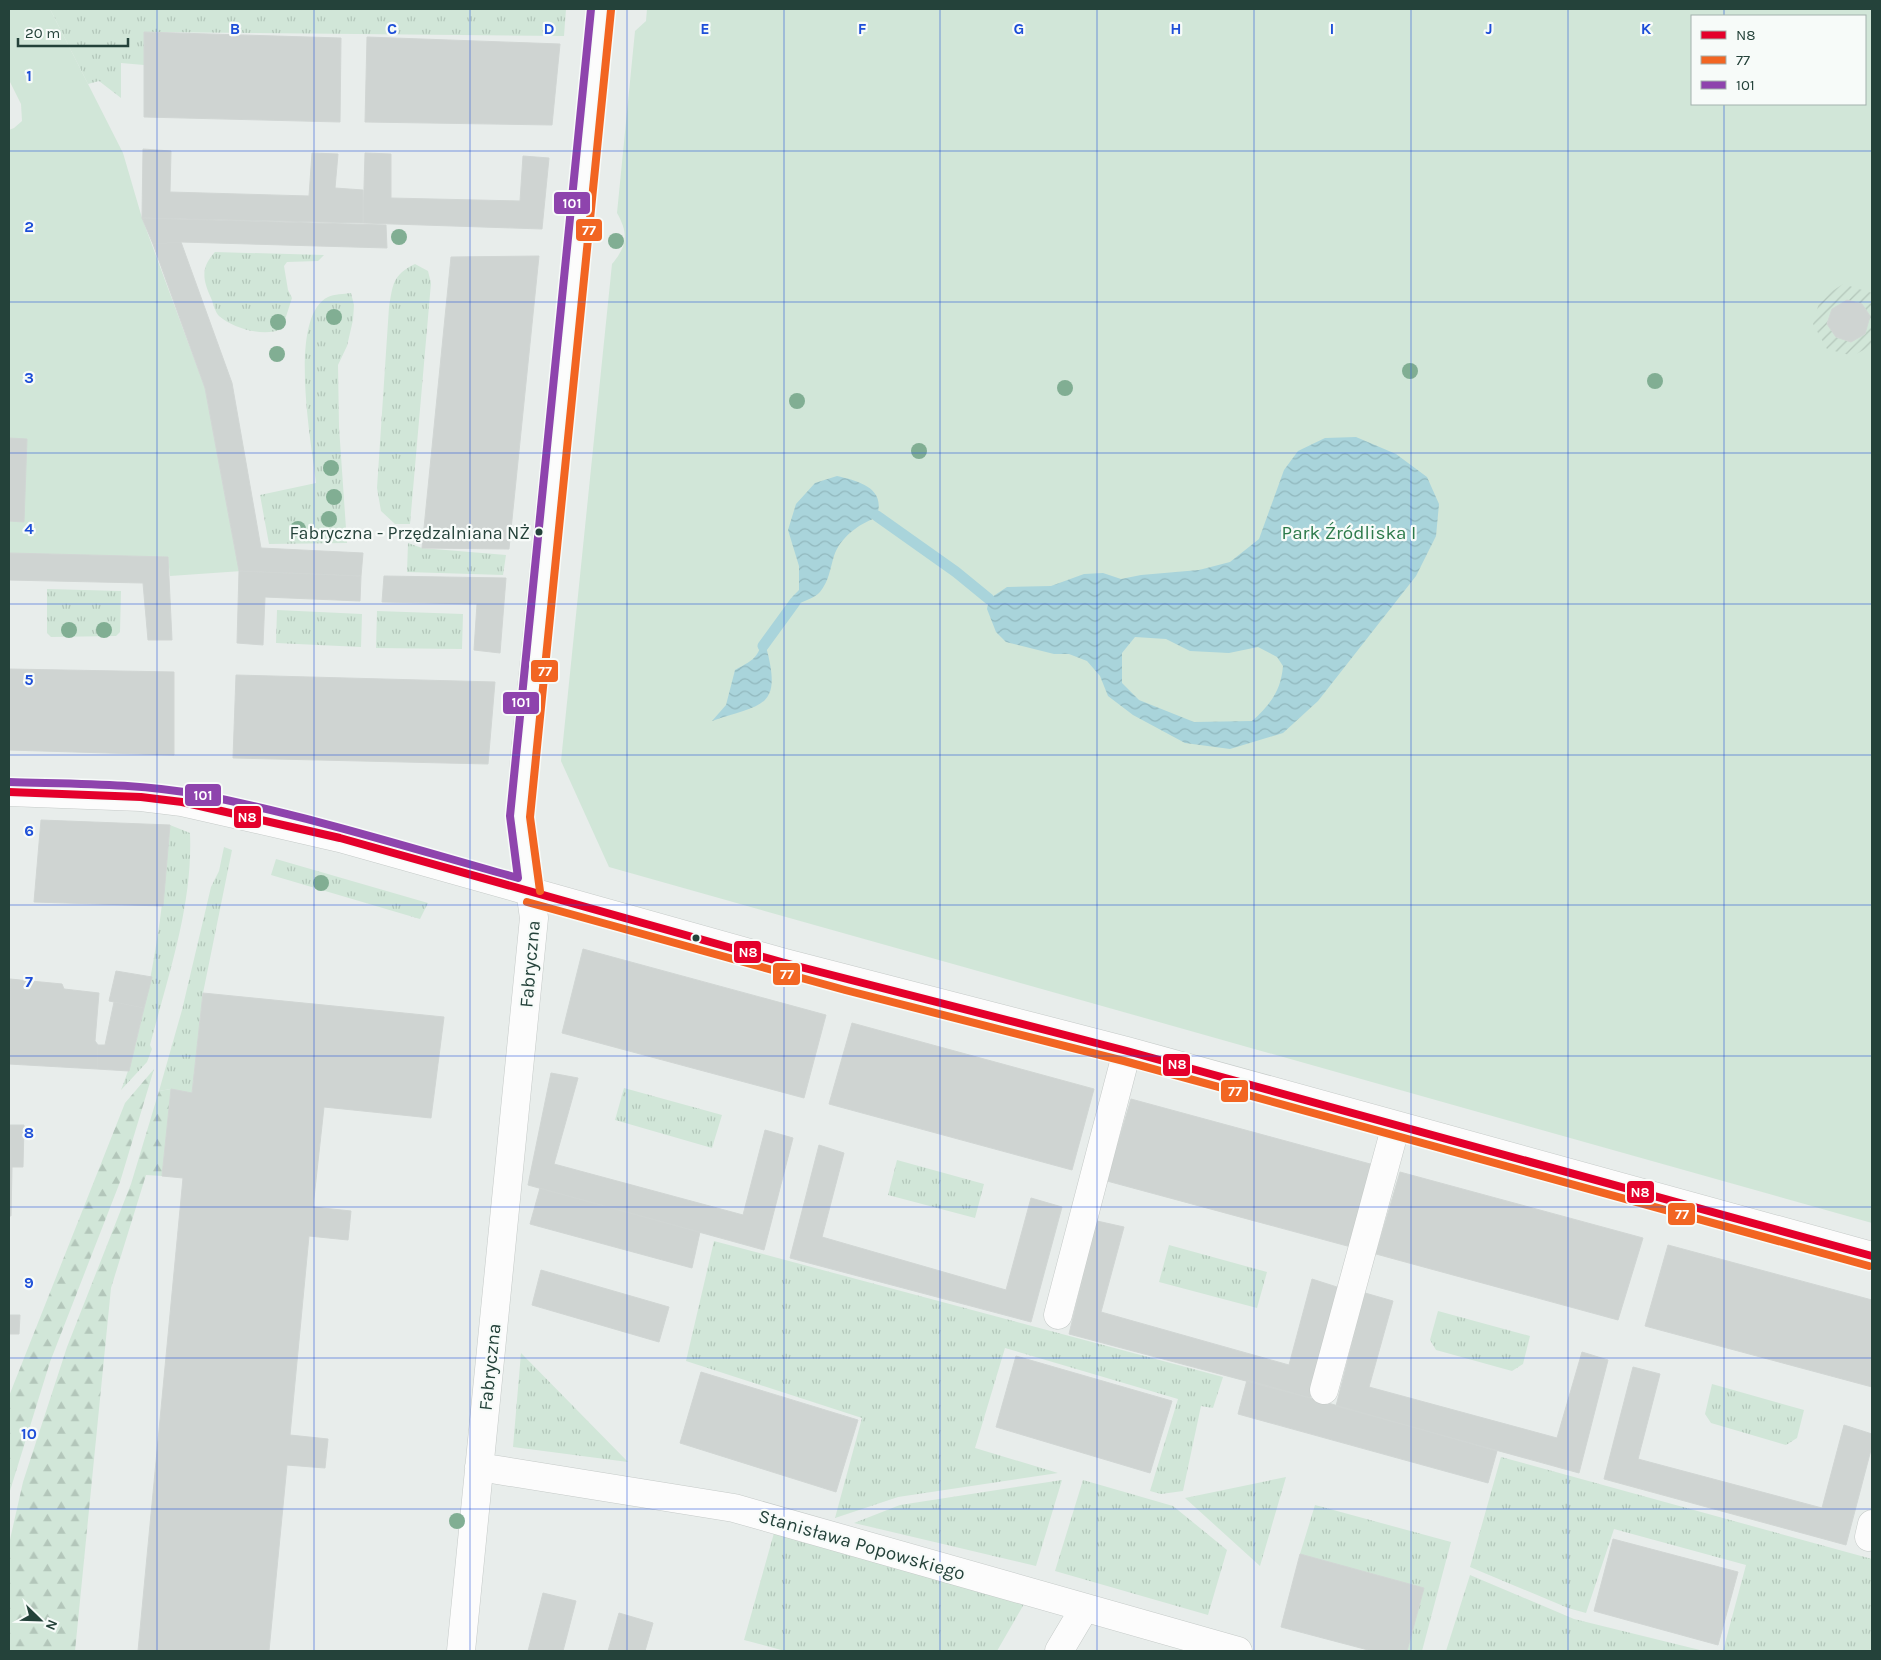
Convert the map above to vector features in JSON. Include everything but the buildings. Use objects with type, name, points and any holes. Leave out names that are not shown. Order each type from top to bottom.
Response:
[{"type":"street","name":"Fabryczna","points":[[461,1651],[534,918],[520,817],[601,9]]},
{"type":"street","points":[[9,792],[141,796],[200,805],[340,838],[848,980],[1127,1050],[1872,1256]]},
{"type":"street","points":[[1058,1315],[1127,1050]]},
{"type":"street","points":[[1324,1390],[1396,1125]]},
{"type":"street","name":"Stanisława Popowskiego","points":[[479,1467],[734,1508],[826,1532],[1084,1609],[1238,1651]]},
{"type":"street","points":[[1059,1651],[1084,1609]]},
{"type":"green space","points":[[9,9],[50,9],[123,153],[142,218],[205,388],[236,555],[242,571],[170,576],[168,557],[9,553],[9,130],[22,121],[21,104],[9,80]]},
{"type":"green space","points":[[50,9],[566,9],[564,36],[144,32],[144,65],[121,63],[121,98],[99,81],[88,84]]},
{"type":"green space","name":"Park Źródliska I","points":[[647,9],[1872,9],[1872,1223],[609,867],[561,761],[612,264],[621,251],[625,240],[621,220],[617,213],[635,31],[646,21]]},
{"type":"green space","points":[[215,252],[324,255],[318,261],[287,262],[284,266],[288,290],[292,298],[282,329],[258,332],[241,328],[225,321],[215,310],[204,274],[207,263]]},
{"type":"green space","points":[[415,264],[428,271],[431,283],[410,524],[395,524],[381,511],[377,488],[389,307],[395,281],[402,272]]},
{"type":"green space","points":[[1843,284],[1872,293],[1872,345],[1853,356],[1827,349],[1813,324],[1820,299]],"holes":[[[1847,300],[1862,304],[1870,316],[1865,334],[1852,342],[1836,337],[1827,324],[1832,309]]]},
{"type":"green space","points":[[351,293],[354,305],[353,320],[347,346],[338,365],[339,427],[347,543],[269,544],[260,495],[316,483],[305,383],[305,355],[308,329],[316,309],[328,297]]},
{"type":"green space","points":[[408,543],[422,548],[506,555],[503,575],[407,572]]},
{"type":"green space","points":[[47,589],[121,591],[120,632],[116,636],[51,637],[47,633]]},
{"type":"green space","points":[[277,610],[362,614],[361,647],[276,643]]},
{"type":"green space","points":[[377,611],[463,614],[462,649],[376,648]]},
{"type":"green space","points":[[170,825],[190,833],[188,887],[178,940],[150,1045],[152,1049],[147,1062],[121,1090],[135,1045],[152,969],[163,897]]},
{"type":"green space","points":[[224,847],[232,850],[203,993],[192,1093],[171,1089],[159,1091],[182,1010],[211,887],[219,871]]},
{"type":"green space","points":[[276,859],[428,903],[420,919],[271,875]]},
{"type":"green space","points":[[154,1069],[120,1182],[50,1362],[9,1494],[9,1396],[125,1103]]},
{"type":"green space","points":[[624,1088],[722,1115],[712,1148],[615,1120]]},
{"type":"green space","points":[[171,1089],[162,1176],[146,1175],[111,1288],[75,1651],[9,1651],[9,1544],[23,1482],[67,1347],[131,1184],[159,1091]]},
{"type":"green space","points":[[897,1160],[984,1184],[975,1218],[888,1195]]},
{"type":"green space","points":[[714,1241],[1223,1377],[1213,1408],[1201,1406],[1183,1491],[1161,1494],[1150,1491],[1178,1399],[1005,1348],[975,1448],[1058,1473],[898,1497],[835,1518],[862,1418],[686,1361]]},
{"type":"green space","points":[[1169,1245],[1267,1272],[1257,1308],[1159,1282]]},
{"type":"green space","points":[[1438,1311],[1530,1336],[1523,1364],[1512,1371],[1436,1350],[1430,1340]]},
{"type":"green space","points":[[521,1353],[628,1462],[513,1447]]},
{"type":"green space","points":[[1712,1384],[1804,1410],[1797,1438],[1786,1445],[1711,1423],[1705,1414]]},
{"type":"green space","points":[[1501,1457],[1872,1559],[1872,1651],[1723,1651],[1746,1565],[1614,1529],[1586,1613],[1568,1608],[1470,1567]]},
{"type":"green space","points":[[1286,1477],[1260,1566],[1185,1498]]},
{"type":"green space","points":[[1062,1480],[1036,1566],[854,1523],[900,1505]]},
{"type":"green space","points":[[1083,1480],[1173,1506],[1227,1550],[1208,1615],[1055,1571]]},
{"type":"green space","points":[[1315,1505],[1451,1542],[1422,1651],[1407,1651],[1424,1588],[1300,1554]]},
{"type":"green space","points":[[774,1533],[1024,1604],[997,1651],[785,1651],[744,1640]]},
{"type":"green space","points":[[1470,1575],[1574,1619],[1704,1651],[1446,1651]]},
{"type":"water","points":[[1356,437],[1396,454],[1427,477],[1439,504],[1436,536],[1416,576],[1318,701],[1283,733],[1230,749],[1185,743],[1133,715],[1108,696],[1100,676],[1087,661],[1069,654],[1054,654],[1006,642],[996,632],[987,609],[989,599],[1007,587],[1051,586],[1084,574],[1103,573],[1121,579],[1141,575],[1199,570],[1230,562],[1259,539],[1284,470],[1298,451],[1325,438]],"holes":[[[1135,637],[1166,639],[1190,651],[1229,653],[1258,647],[1277,657],[1283,666],[1280,683],[1274,697],[1252,721],[1194,722],[1139,700],[1122,683],[1122,653]]]},
{"type":"water","points":[[837,476],[854,480],[874,493],[878,499],[879,508],[876,518],[850,532],[837,549],[823,588],[812,598],[796,605],[792,597],[799,590],[799,566],[788,530],[796,504],[815,483]]},
{"type":"water","points":[[761,645],[766,647],[771,668],[772,683],[769,694],[763,702],[754,707],[712,721],[726,705],[735,670],[754,658]]},
{"type":"waterway","points":[[877,516],[956,572],[989,599]]},
{"type":"waterway","points":[[763,646],[795,602]]},
{"type":"transit line","name":"101","points":[[9,782],[130,786],[202,795],[322,823],[518,878],[510,816],[591,9]]},
{"type":"transit line","name":"77","points":[[540,891],[530,817],[611,10]]},
{"type":"transit line","name":"N8","points":[[9,792],[141,797],[182,802],[340,838],[785,963],[1127,1051],[1872,1256]]},
{"type":"transit line","name":"77","points":[[527,902],[845,990],[1124,1061],[1869,1266]]},
{"type":"place","name":"Fabryczna - Przędzalniana NŻ","points":[[539,532]]}]
